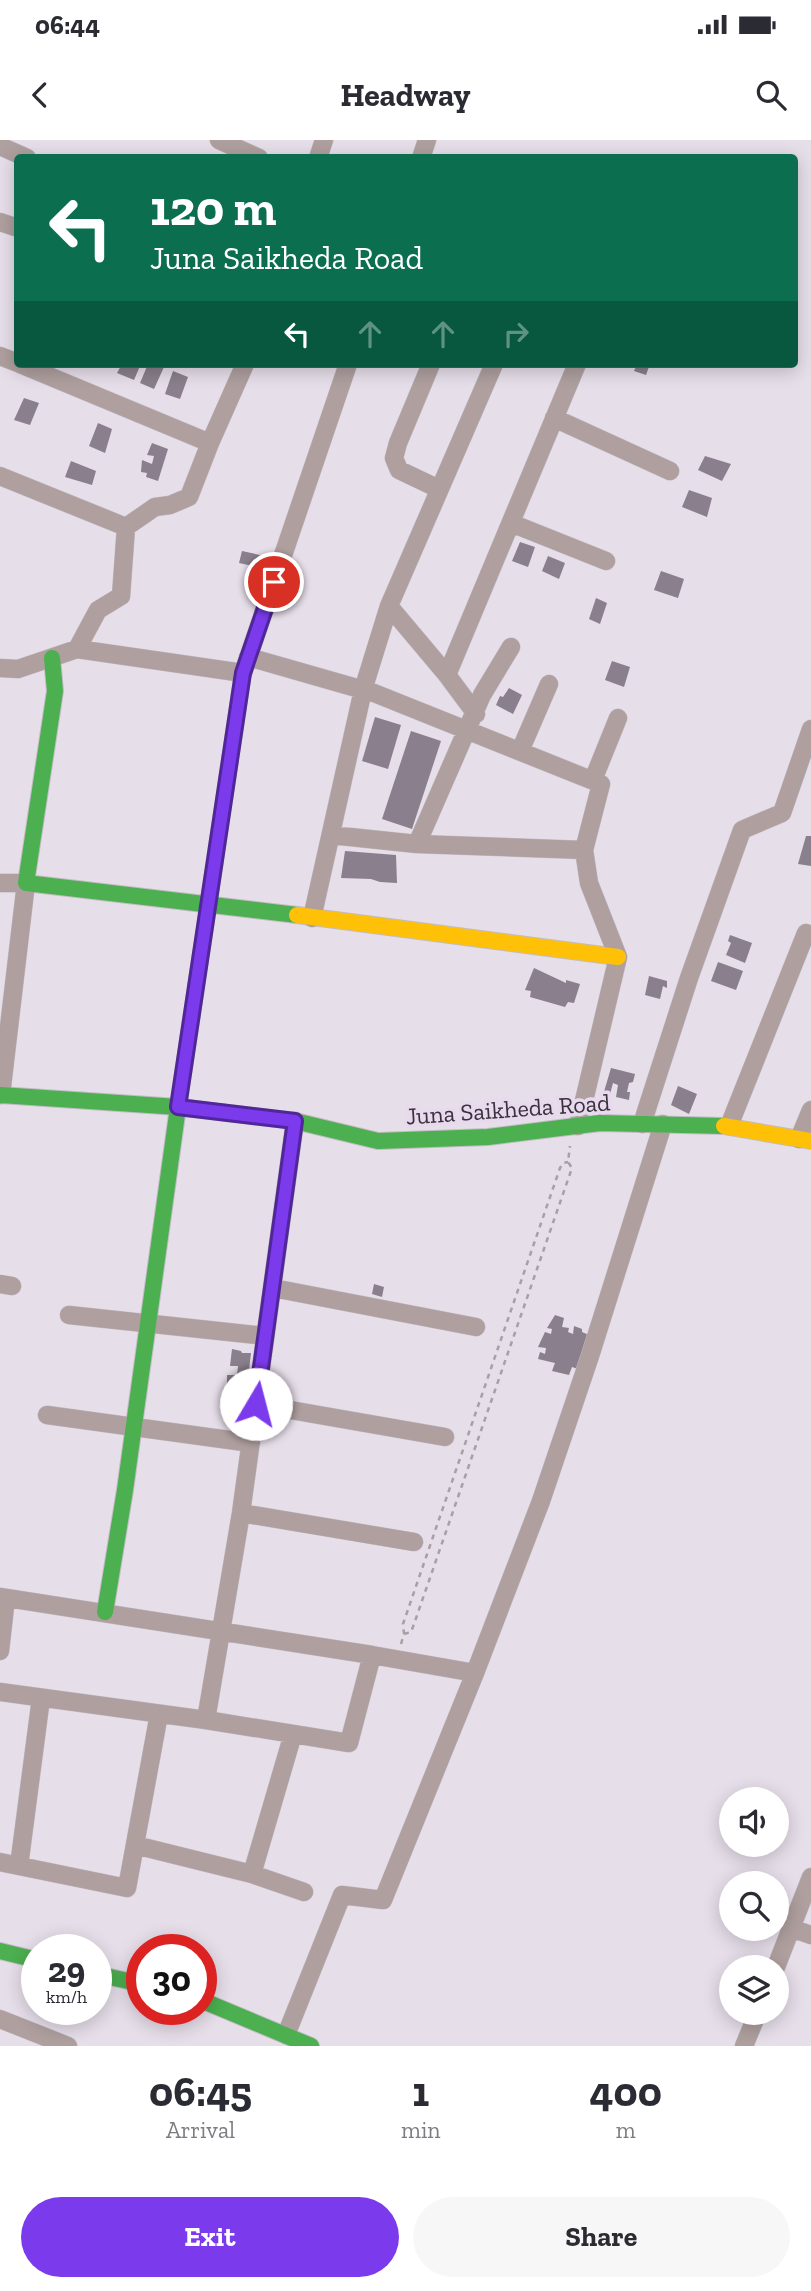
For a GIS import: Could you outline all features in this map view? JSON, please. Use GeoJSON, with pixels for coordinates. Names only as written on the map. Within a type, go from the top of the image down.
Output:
{"type":"FeatureCollection","features":[{"type":"Feature","properties":{"kind":"street"},"geometry":{"type":"LineString","coordinates":[[219,140],[250,154]]}},
{"type":"Feature","properties":{"kind":"street"},"geometry":{"type":"LineString","coordinates":[[0,146],[18,154]]}},
{"type":"Feature","properties":{"kind":"street"},"geometry":{"type":"LineString","coordinates":[[31,368],[210,443]]}},
{"type":"Feature","properties":{"kind":"street"},"geometry":{"type":"LineString","coordinates":[[126,527],[155,507],[170,505],[189,497],[243,368]]}},
{"type":"Feature","properties":{"kind":"street"},"geometry":{"type":"LineString","coordinates":[[104,1612],[134,1427],[178,1107],[246,665],[347,368]]}},
{"type":"Feature","properties":{"kind":"street"},"geometry":{"type":"LineString","coordinates":[[429,368],[394,458],[399,470],[439,489]]}},
{"type":"Feature","properties":{"kind":"street"},"geometry":{"type":"LineString","coordinates":[[312,918],[363,690],[388,606],[492,368]]}},
{"type":"Feature","properties":{"kind":"street"},"geometry":{"type":"LineString","coordinates":[[447,676],[575,368]]}},
{"type":"Feature","properties":{"kind":"street"},"geometry":{"type":"LineString","coordinates":[[554,418],[670,471]]}},
{"type":"Feature","properties":{"kind":"street"},"geometry":{"type":"LineString","coordinates":[[0,476],[126,527]]}},
{"type":"Feature","properties":{"kind":"street"},"geometry":{"type":"LineString","coordinates":[[511,523],[606,561]]}},
{"type":"Feature","properties":{"kind":"street"},"geometry":{"type":"LineString","coordinates":[[76,649],[98,610],[121,596],[126,527]]}},
{"type":"Feature","properties":{"kind":"street"},"geometry":{"type":"LineString","coordinates":[[388,606],[476,714]]}},
{"type":"Feature","properties":{"kind":"street"},"geometry":{"type":"LineString","coordinates":[[417,844],[482,695],[511,647]]}},
{"type":"Feature","properties":{"kind":"street"},"geometry":{"type":"LineString","coordinates":[[0,668],[18,669],[76,649],[246,665],[363,690],[601,784],[584,850],[589,883],[618,957],[575,1126]]}},
{"type":"Feature","properties":{"kind":"street"},"geometry":{"type":"LineString","coordinates":[[0,1095],[26,883],[55,691],[52,658]]}},
{"type":"Feature","properties":{"kind":"street"},"geometry":{"type":"LineString","coordinates":[[520,751],[549,684]]}},
{"type":"Feature","properties":{"kind":"street"},"geometry":{"type":"LineString","coordinates":[[593,780],[618,718]]}},
{"type":"Feature","properties":{"kind":"street"},"geometry":{"type":"LineString","coordinates":[[642,1124],[689,978],[742,830],[782,813],[811,729]]}},
{"type":"Feature","properties":{"kind":"street"},"geometry":{"type":"LineString","coordinates":[[331,835],[417,844],[584,850]]}},
{"type":"Feature","properties":{"kind":"street"},"geometry":{"type":"LineString","coordinates":[[0,883],[26,883],[618,957]]}},
{"type":"Feature","properties":{"kind":"street"},"geometry":{"type":"LineString","coordinates":[[729,1126],[806,933]]}},
{"type":"Feature","properties":{"kind":"street","name":"Juna Saikheda Road"},"geometry":{"type":"LineString","coordinates":[[0,1095],[178,1107],[295,1121],[378,1141],[488,1137],[600,1123],[729,1126],[805,1140]]}},
{"type":"Feature","properties":{"kind":"street"},"geometry":{"type":"LineString","coordinates":[[805,1140],[811,1110]]}},
{"type":"Feature","properties":{"kind":"street"},"geometry":{"type":"LineString","coordinates":[[206,1720],[241,1513],[295,1121]]}},
{"type":"Feature","properties":{"kind":"street"},"geometry":{"type":"LineString","coordinates":[[286,2035],[342,1895],[383,1900],[541,1501],[663,1124]]}},
{"type":"Feature","properties":{"kind":"street"},"geometry":{"type":"LineString","coordinates":[[273,1288],[476,1327]]}},
{"type":"Feature","properties":{"kind":"street"},"geometry":{"type":"LineString","coordinates":[[69,1315],[265,1336]]}},
{"type":"Feature","properties":{"kind":"street"},"geometry":{"type":"LineString","coordinates":[[256,1404],[445,1437]]}},
{"type":"Feature","properties":{"kind":"street"},"geometry":{"type":"LineString","coordinates":[[47,1415],[251,1443]]}},
{"type":"Feature","properties":{"kind":"street"},"geometry":{"type":"LineString","coordinates":[[241,1513],[414,1542]]}},
{"type":"Feature","properties":{"kind":"street"},"geometry":{"type":"LineString","coordinates":[[0,1651],[3,1598],[475,1673]]}},
{"type":"Feature","properties":{"kind":"street"},"geometry":{"type":"LineString","coordinates":[[0,1692],[206,1720],[349,1744],[372,1655]]}},
{"type":"Feature","properties":{"kind":"street"},"geometry":{"type":"LineString","coordinates":[[19,1866],[41,1699]]}},
{"type":"Feature","properties":{"kind":"street"},"geometry":{"type":"LineString","coordinates":[[0,1862],[127,1888],[159,1714]]}},
{"type":"Feature","properties":{"kind":"street"},"geometry":{"type":"LineString","coordinates":[[252,1874],[293,1734]]}},
{"type":"Feature","properties":{"kind":"street"},"geometry":{"type":"LineString","coordinates":[[135,1845],[252,1874],[304,1892]]}},
{"type":"Feature","properties":{"kind":"street"},"geometry":{"type":"LineString","coordinates":[[781,1955],[811,1877]]}},
{"type":"Feature","properties":{"kind":"street"},"geometry":{"type":"LineString","coordinates":[[791,1928],[811,1935]]}},
{"type":"Feature","properties":{"kind":"street"},"geometry":{"type":"LineString","coordinates":[[0,1951],[21,1956]]}},
{"type":"Feature","properties":{"kind":"street"},"geometry":{"type":"LineString","coordinates":[[217,2007],[311,2046]]}},
{"type":"Feature","properties":{"kind":"street"},"geometry":{"type":"LineString","coordinates":[[0,2019],[68,2046]]}},
{"type":"Feature","properties":{"kind":"street"},"geometry":{"type":"LineString","coordinates":[[747,2045],[754,2025]]}},
{"type":"Feature","properties":{"kind":"path"},"geometry":{"type":"LineString","coordinates":[[404,1634],[411,1633],[428,1587],[572,1168],[568,1162],[575,1126]]}},
{"type":"Feature","properties":{"kind":"path"},"geometry":{"type":"LineString","coordinates":[[396,1659],[404,1634],[403,1624],[560,1168],[563,1163],[568,1162]]}},
{"type":"Feature","properties":{"kind":"building"},"geometry":{"type":"Polygon","coordinates":[[[120,368],[139,368],[134,380],[117,373],[120,368]]]}},
{"type":"Feature","properties":{"kind":"building"},"geometry":{"type":"Polygon","coordinates":[[[146,368],[164,368],[154,389],[140,383],[146,368]]]}},
{"type":"Feature","properties":{"kind":"building"},"geometry":{"type":"Polygon","coordinates":[[[635,368],[649,368],[646,375],[634,371],[635,368]]]}},
{"type":"Feature","properties":{"kind":"building"},"geometry":{"type":"Polygon","coordinates":[[[173,371],[188,377],[180,399],[165,394],[173,371]]]}},
{"type":"Feature","properties":{"kind":"building"},"geometry":{"type":"Polygon","coordinates":[[[24,398],[39,403],[30,425],[14,420],[24,398]]]}},
{"type":"Feature","properties":{"kind":"building"},"geometry":{"type":"Polygon","coordinates":[[[98,423],[112,429],[105,453],[89,446],[98,423]]]}},
{"type":"Feature","properties":{"kind":"building"},"geometry":{"type":"Polygon","coordinates":[[[152,443],[168,449],[158,481],[141,472],[142,460],[152,464],[154,456],[147,455],[152,443]]]}},
{"type":"Feature","properties":{"kind":"building"},"geometry":{"type":"Polygon","coordinates":[[[705,456],[731,464],[722,481],[698,470],[705,456]]]}},
{"type":"Feature","properties":{"kind":"building"},"geometry":{"type":"Polygon","coordinates":[[[71,461],[96,471],[92,485],[65,477],[71,461]]]}},
{"type":"Feature","properties":{"kind":"building"},"geometry":{"type":"Polygon","coordinates":[[[689,490],[712,498],[707,517],[682,507],[689,490]]]}},
{"type":"Feature","properties":{"kind":"building"},"geometry":{"type":"Polygon","coordinates":[[[520,542],[535,547],[528,567],[512,561],[520,542]]]}},
{"type":"Feature","properties":{"kind":"building"},"geometry":{"type":"Polygon","coordinates":[[[242,551],[269,557],[267,569],[239,563],[242,551]]]}},
{"type":"Feature","properties":{"kind":"building"},"geometry":{"type":"Polygon","coordinates":[[[548,556],[565,563],[559,579],[542,571],[548,556]]]}},
{"type":"Feature","properties":{"kind":"building"},"geometry":{"type":"Polygon","coordinates":[[[661,571],[684,579],[678,598],[654,590],[661,571]]]}},
{"type":"Feature","properties":{"kind":"building"},"geometry":{"type":"Polygon","coordinates":[[[596,598],[607,603],[600,624],[589,619],[596,598]]]}},
{"type":"Feature","properties":{"kind":"building"},"geometry":{"type":"Polygon","coordinates":[[[612,661],[630,667],[624,687],[605,680],[612,661]]]}},
{"type":"Feature","properties":{"kind":"building"},"geometry":{"type":"Polygon","coordinates":[[[509,688],[522,695],[513,714],[496,705],[500,696],[503,697],[509,688]]]}},
{"type":"Feature","properties":{"kind":"building"},"geometry":{"type":"Polygon","coordinates":[[[375,717],[401,725],[388,769],[362,761],[375,717]]]}},
{"type":"Feature","properties":{"kind":"building"},"geometry":{"type":"Polygon","coordinates":[[[411,731],[441,741],[412,829],[382,819],[411,731]]]}},
{"type":"Feature","properties":{"kind":"building"},"geometry":{"type":"Polygon","coordinates":[[[806,836],[811,836],[811,866],[798,864],[806,836]]]}},
{"type":"Feature","properties":{"kind":"building"},"geometry":{"type":"Polygon","coordinates":[[[345,851],[396,855],[397,883],[341,878],[345,851]]]}},
{"type":"Feature","properties":{"kind":"building"},"geometry":{"type":"Polygon","coordinates":[[[730,935],[752,943],[745,963],[726,955],[731,943],[728,941],[730,935]]]}},
{"type":"Feature","properties":{"kind":"building"},"geometry":{"type":"Polygon","coordinates":[[[718,962],[743,971],[736,990],[711,981],[718,962]]]}},
{"type":"Feature","properties":{"kind":"building"},"geometry":{"type":"Polygon","coordinates":[[[534,968],[566,983],[566,980],[580,984],[574,1003],[568,1002],[565,1007],[530,997],[531,991],[525,990],[534,968]]]}},
{"type":"Feature","properties":{"kind":"building"},"geometry":{"type":"Polygon","coordinates":[[[649,976],[667,981],[667,988],[663,986],[660,999],[645,995],[649,976]]]}},
{"type":"Feature","properties":{"kind":"building"},"geometry":{"type":"Polygon","coordinates":[[[611,1068],[635,1074],[633,1082],[629,1083],[629,1100],[616,1097],[618,1085],[613,1083],[609,1098],[603,1095],[611,1068]]]}},
{"type":"Feature","properties":{"kind":"building"},"geometry":{"type":"Polygon","coordinates":[[[678,1086],[697,1094],[689,1114],[671,1105],[678,1086]]]}},
{"type":"Feature","properties":{"kind":"building"},"geometry":{"type":"Polygon","coordinates":[[[374,1284],[384,1287],[382,1297],[372,1294],[374,1284]]]}},
{"type":"Feature","properties":{"kind":"building"},"geometry":{"type":"Polygon","coordinates":[[[555,1315],[564,1318],[562,1327],[569,1328],[568,1332],[573,1334],[574,1326],[589,1335],[578,1369],[572,1367],[569,1375],[552,1371],[555,1363],[538,1359],[540,1352],[545,1354],[546,1348],[538,1347],[545,1332],[551,1334],[552,1329],[547,1328],[555,1315]]]}},
{"type":"Feature","properties":{"kind":"building"},"geometry":{"type":"Polygon","coordinates":[[[232,1349],[251,1353],[246,1395],[227,1393],[227,1375],[237,1375],[238,1366],[230,1366],[232,1349]]]}},
{"type":"Feature","properties":{"kind":"traffic: fast"},"geometry":{"type":"LineString","coordinates":[[52,658],[55,691],[26,883],[297,915]]}},
{"type":"Feature","properties":{"kind":"traffic: fast"},"geometry":{"type":"LineString","coordinates":[[105,1612],[243,673]]}},
{"type":"Feature","properties":{"kind":"traffic: fast"},"geometry":{"type":"LineString","coordinates":[[0,1095],[178,1107],[295,1121],[378,1141],[488,1137],[600,1123],[724,1126]]}},
{"type":"Feature","properties":{"kind":"traffic: fast"},"geometry":{"type":"LineString","coordinates":[[0,1951],[21,1956]]}},
{"type":"Feature","properties":{"kind":"traffic: fast"},"geometry":{"type":"LineString","coordinates":[[112,1977],[126,1981]]}},
{"type":"Feature","properties":{"kind":"traffic: fast"},"geometry":{"type":"LineString","coordinates":[[217,2007],[311,2046]]}},
{"type":"Feature","properties":{"kind":"traffic: slow"},"geometry":{"type":"LineString","coordinates":[[297,915],[618,957]]}},
{"type":"Feature","properties":{"kind":"traffic: slow"},"geometry":{"type":"LineString","coordinates":[[724,1126],[811,1141]]}},
{"type":"Feature","properties":{"kind":"route"},"geometry":{"type":"LineString","coordinates":[[256,1404],[295,1121],[178,1107],[243,673],[274,582]]}}]}
